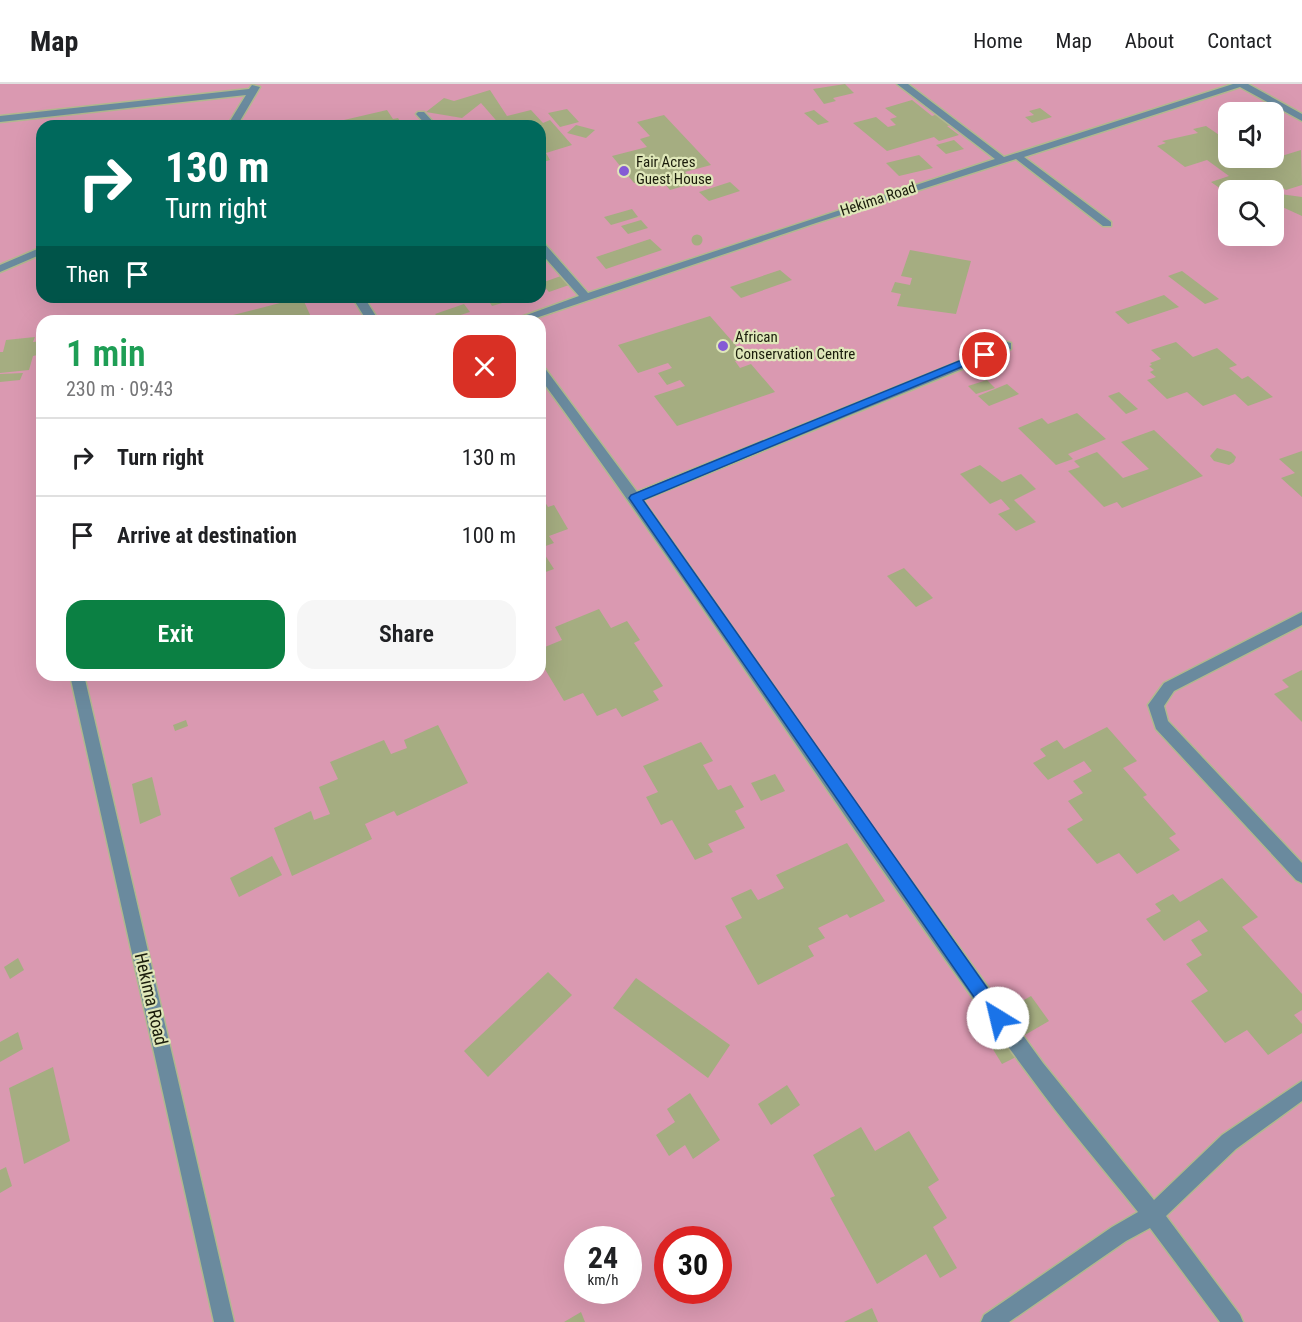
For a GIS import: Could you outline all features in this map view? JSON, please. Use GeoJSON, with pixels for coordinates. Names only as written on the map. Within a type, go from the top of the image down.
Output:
{"type":"FeatureCollection","features":[{"type":"Feature","properties":{"kind":"street"},"geometry":{"type":"LineString","coordinates":[[902,84],[1001,159]]}},
{"type":"Feature","properties":{"kind":"street"},"geometry":{"type":"LineString","coordinates":[[1242,84],[1302,118]]}},
{"type":"Feature","properties":{"kind":"street","name":"Hekima Road"},"geometry":{"type":"LineString","coordinates":[[535,315],[1001,159],[1242,84]]}},
{"type":"Feature","properties":{"kind":"street"},"geometry":{"type":"LineString","coordinates":[[0,119],[254,88]]}},
{"type":"Feature","properties":{"kind":"street"},"geometry":{"type":"LineString","coordinates":[[235,120],[254,88]]}},
{"type":"Feature","properties":{"kind":"street"},"geometry":{"type":"LineString","coordinates":[[421,114],[426,120]]}},
{"type":"Feature","properties":{"kind":"street"},"geometry":{"type":"LineString","coordinates":[[1016,155],[1107,224]]}},
{"type":"Feature","properties":{"kind":"street"},"geometry":{"type":"LineString","coordinates":[[546,252],[587,298]]}},
{"type":"Feature","properties":{"kind":"street"},"geometry":{"type":"LineString","coordinates":[[0,269],[36,253]]}},
{"type":"Feature","properties":{"kind":"street"},"geometry":{"type":"LineString","coordinates":[[635,498],[1007,346]]}},
{"type":"Feature","properties":{"kind":"street"},"geometry":{"type":"LineString","coordinates":[[546,378],[635,498],[879,850],[1036,1070],[1153,1215],[1233,1322]]}},
{"type":"Feature","properties":{"kind":"street"},"geometry":{"type":"LineString","coordinates":[[1302,618],[1169,687],[1156,705],[1161,724],[1302,875]]}},
{"type":"Feature","properties":{"kind":"street","name":"Hekima Road"},"geometry":{"type":"LineString","coordinates":[[78,681],[225,1322]]}},
{"type":"Feature","properties":{"kind":"street"},"geometry":{"type":"LineString","coordinates":[[991,1322],[1119,1234],[1153,1215],[1229,1142],[1302,1090]]}},
{"type":"Feature","properties":{"kind":"shaded area"},"geometry":{"type":"Polygon","coordinates":[[[0,84],[1302,84],[1302,1322],[0,1322],[0,84]]]}},
{"type":"Feature","properties":{"kind":"building"},"geometry":{"type":"Polygon","coordinates":[[[845,84],[854,93],[833,98],[836,101],[824,104],[813,89],[845,84]]]}},
{"type":"Feature","properties":{"kind":"building"},"geometry":{"type":"Polygon","coordinates":[[[490,90],[507,116],[531,110],[540,120],[496,120],[481,103],[462,118],[426,112],[444,98],[454,101],[490,90]]]}},
{"type":"Feature","properties":{"kind":"building"},"geometry":{"type":"Polygon","coordinates":[[[912,100],[932,116],[938,114],[951,125],[947,126],[959,135],[939,141],[934,137],[887,151],[853,123],[876,117],[888,127],[896,125],[890,119],[897,117],[885,108],[912,100]]]}},
{"type":"Feature","properties":{"kind":"building"},"geometry":{"type":"Polygon","coordinates":[[[1040,108],[1052,117],[1032,123],[1025,117],[1034,115],[1029,111],[1040,108]]]}},
{"type":"Feature","properties":{"kind":"building"},"geometry":{"type":"Polygon","coordinates":[[[567,109],[579,122],[560,127],[548,113],[567,109]]]}},
{"type":"Feature","properties":{"kind":"building"},"geometry":{"type":"Polygon","coordinates":[[[387,110],[393,119],[399,120],[344,120],[387,110]]]}},
{"type":"Feature","properties":{"kind":"building"},"geometry":{"type":"Polygon","coordinates":[[[814,110],[829,122],[818,125],[804,113],[814,110]]]}},
{"type":"Feature","properties":{"kind":"building"},"geometry":{"type":"Polygon","coordinates":[[[664,115],[711,165],[685,172],[695,183],[670,190],[658,176],[634,183],[612,156],[647,147],[640,139],[650,136],[637,122],[664,115]]]}},
{"type":"Feature","properties":{"kind":"building"},"geometry":{"type":"Polygon","coordinates":[[[550,120],[572,145],[546,153],[546,122],[550,120]]]}},
{"type":"Feature","properties":{"kind":"building"},"geometry":{"type":"Polygon","coordinates":[[[576,125],[595,130],[586,138],[567,133],[576,125]]]}},
{"type":"Feature","properties":{"kind":"building"},"geometry":{"type":"Polygon","coordinates":[[[1206,126],[1218,134],[1218,168],[1207,160],[1185,167],[1157,146],[1166,143],[1162,141],[1198,133],[1193,129],[1206,126]]]}},
{"type":"Feature","properties":{"kind":"building"},"geometry":{"type":"Polygon","coordinates":[[[954,140],[964,149],[946,154],[936,145],[954,140]]]}},
{"type":"Feature","properties":{"kind":"building"},"geometry":{"type":"Polygon","coordinates":[[[1301,150],[1302,185],[1286,190],[1284,180],[1218,180],[1218,187],[1211,182],[1229,176],[1218,168],[1284,168],[1284,155],[1301,150]]]}},
{"type":"Feature","properties":{"kind":"building"},"geometry":{"type":"Polygon","coordinates":[[[919,155],[933,168],[899,176],[886,163],[919,155]]]}},
{"type":"Feature","properties":{"kind":"building"},"geometry":{"type":"Polygon","coordinates":[[[730,182],[740,191],[709,201],[699,192],[730,182]]]}},
{"type":"Feature","properties":{"kind":"building"},"geometry":{"type":"Polygon","coordinates":[[[1284,195],[1302,197],[1302,216],[1284,208],[1284,195]]]}},
{"type":"Feature","properties":{"kind":"building"},"geometry":{"type":"Polygon","coordinates":[[[632,209],[638,217],[611,225],[604,217],[632,209]]]}},
{"type":"Feature","properties":{"kind":"building"},"geometry":{"type":"Polygon","coordinates":[[[641,220],[648,228],[628,234],[621,226],[641,220]]]}},
{"type":"Feature","properties":{"kind":"building"},"geometry":{"type":"Polygon","coordinates":[[[697,234],[703,240],[697,246],[691,240],[697,234]]]}},
{"type":"Feature","properties":{"kind":"building"},"geometry":{"type":"Polygon","coordinates":[[[650,239],[662,250],[606,269],[596,257],[650,239]]]}},
{"type":"Feature","properties":{"kind":"building"},"geometry":{"type":"Polygon","coordinates":[[[910,250],[971,261],[956,314],[897,306],[901,294],[891,292],[895,282],[910,285],[912,278],[901,276],[910,250]]]}},
{"type":"Feature","properties":{"kind":"building"},"geometry":{"type":"Polygon","coordinates":[[[780,270],[792,280],[741,298],[730,287],[780,270]]]}},
{"type":"Feature","properties":{"kind":"building"},"geometry":{"type":"Polygon","coordinates":[[[1182,271],[1219,299],[1205,304],[1168,276],[1182,271]]]}},
{"type":"Feature","properties":{"kind":"building"},"geometry":{"type":"Polygon","coordinates":[[[561,276],[569,285],[549,292],[546,289],[546,281],[561,276]]]}},
{"type":"Feature","properties":{"kind":"building"},"geometry":{"type":"Polygon","coordinates":[[[1164,295],[1179,307],[1128,324],[1115,312],[1164,295]]]}},
{"type":"Feature","properties":{"kind":"building"},"geometry":{"type":"Polygon","coordinates":[[[280,303],[305,303],[310,315],[233,315],[280,303]]]}},
{"type":"Feature","properties":{"kind":"building"},"geometry":{"type":"Polygon","coordinates":[[[464,304],[470,312],[461,315],[435,314],[464,304]]]}},
{"type":"Feature","properties":{"kind":"building"},"geometry":{"type":"Polygon","coordinates":[[[710,316],[746,357],[735,361],[740,368],[751,364],[775,392],[677,426],[654,396],[685,386],[680,380],[667,385],[658,373],[672,368],[668,363],[638,373],[618,345],[710,316]]]}},
{"type":"Feature","properties":{"kind":"building"},"geometry":{"type":"Polygon","coordinates":[[[35,337],[33,342],[36,342],[36,355],[33,356],[29,370],[0,373],[0,352],[3,352],[6,340],[35,337]]]}},
{"type":"Feature","properties":{"kind":"building"},"geometry":{"type":"Polygon","coordinates":[[[1176,342],[1193,357],[1217,348],[1237,365],[1229,368],[1242,379],[1248,376],[1273,397],[1248,406],[1235,394],[1203,406],[1187,392],[1167,399],[1147,380],[1156,377],[1150,372],[1154,370],[1149,366],[1152,365],[1150,363],[1161,359],[1151,350],[1176,342]]]}},
{"type":"Feature","properties":{"kind":"building"},"geometry":{"type":"Polygon","coordinates":[[[23,373],[20,380],[0,382],[0,374],[23,373]]]}},
{"type":"Feature","properties":{"kind":"building"},"geometry":{"type":"Polygon","coordinates":[[[987,380],[995,388],[976,394],[968,386],[987,380]]]}},
{"type":"Feature","properties":{"kind":"building"},"geometry":{"type":"Polygon","coordinates":[[[1007,384],[1019,394],[989,406],[978,396],[1007,384]]]}},
{"type":"Feature","properties":{"kind":"building"},"geometry":{"type":"Polygon","coordinates":[[[1119,392],[1138,409],[1126,414],[1108,396],[1119,392]]]}},
{"type":"Feature","properties":{"kind":"building"},"geometry":{"type":"Polygon","coordinates":[[[1077,413],[1106,439],[1068,454],[1073,459],[1056,465],[1018,428],[1042,418],[1048,424],[1077,413]]]}},
{"type":"Feature","properties":{"kind":"building"},"geometry":{"type":"Polygon","coordinates":[[[1154,430],[1203,476],[1122,508],[1117,502],[1104,507],[1068,471],[1080,467],[1074,461],[1097,452],[1123,478],[1149,469],[1121,442],[1154,430]]]}},
{"type":"Feature","properties":{"kind":"building"},"geometry":{"type":"Polygon","coordinates":[[[1217,448],[1231,452],[1236,457],[1234,462],[1229,465],[1214,461],[1210,456],[1217,448]]]}},
{"type":"Feature","properties":{"kind":"building"},"geometry":{"type":"Polygon","coordinates":[[[1302,451],[1302,497],[1281,478],[1295,473],[1279,459],[1302,451]]]}},
{"type":"Feature","properties":{"kind":"building"},"geometry":{"type":"Polygon","coordinates":[[[980,465],[1002,482],[1021,474],[1036,489],[1014,500],[1036,522],[1016,531],[998,514],[1010,509],[1001,499],[990,504],[960,474],[980,465]]]}},
{"type":"Feature","properties":{"kind":"building"},"geometry":{"type":"Polygon","coordinates":[[[546,504],[548,507],[554,505],[568,529],[549,536],[554,543],[546,546],[546,504]]]}},
{"type":"Feature","properties":{"kind":"building"},"geometry":{"type":"Polygon","coordinates":[[[546,557],[554,569],[546,572],[546,557]]]}},
{"type":"Feature","properties":{"kind":"building"},"geometry":{"type":"Polygon","coordinates":[[[904,568],[933,598],[916,607],[887,576],[904,568]]]}},
{"type":"Feature","properties":{"kind":"building"},"geometry":{"type":"Polygon","coordinates":[[[599,609],[611,628],[627,621],[640,640],[634,643],[663,686],[653,691],[659,700],[622,717],[616,708],[597,716],[583,693],[564,701],[546,671],[546,647],[562,640],[555,627],[599,609]]]}},
{"type":"Feature","properties":{"kind":"building"},"geometry":{"type":"Polygon","coordinates":[[[1302,670],[1302,722],[1274,694],[1289,687],[1282,680],[1302,670]]]}},
{"type":"Feature","properties":{"kind":"building"},"geometry":{"type":"Polygon","coordinates":[[[186,720],[188,726],[175,731],[173,725],[186,720]]]}},
{"type":"Feature","properties":{"kind":"building"},"geometry":{"type":"Polygon","coordinates":[[[438,725],[468,783],[397,816],[394,811],[365,824],[372,839],[292,876],[274,828],[311,811],[314,820],[330,814],[319,787],[338,779],[330,762],[384,740],[391,754],[407,748],[404,740],[438,725]]]}},
{"type":"Feature","properties":{"kind":"building"},"geometry":{"type":"Polygon","coordinates":[[[1107,727],[1137,761],[1123,768],[1147,795],[1143,797],[1176,834],[1169,838],[1180,850],[1137,874],[1119,853],[1097,864],[1067,829],[1083,820],[1068,801],[1083,793],[1073,781],[1092,771],[1084,761],[1048,780],[1033,763],[1046,756],[1040,749],[1057,740],[1064,749],[1107,727]]]}},
{"type":"Feature","properties":{"kind":"building"},"geometry":{"type":"Polygon","coordinates":[[[701,742],[713,761],[703,765],[718,790],[731,785],[744,807],[735,811],[745,828],[708,844],[713,852],[695,860],[672,820],[661,825],[646,797],[658,792],[643,766],[701,742]]]}},
{"type":"Feature","properties":{"kind":"building"},"geometry":{"type":"Polygon","coordinates":[[[775,774],[785,791],[761,801],[751,783],[775,774]]]}},
{"type":"Feature","properties":{"kind":"building"},"geometry":{"type":"Polygon","coordinates":[[[152,777],[161,815],[140,824],[132,784],[152,777]]]}},
{"type":"Feature","properties":{"kind":"building"},"geometry":{"type":"Polygon","coordinates":[[[847,843],[885,901],[850,918],[847,914],[818,928],[825,938],[808,946],[814,956],[758,985],[725,926],[742,918],[731,898],[751,889],[758,900],[784,888],[776,875],[847,843]]]}},
{"type":"Feature","properties":{"kind":"building"},"geometry":{"type":"Polygon","coordinates":[[[272,856],[282,875],[239,897],[230,878],[272,856]]]}},
{"type":"Feature","properties":{"kind":"building"},"geometry":{"type":"Polygon","coordinates":[[[1222,878],[1258,917],[1242,927],[1302,994],[1302,1010],[1294,1015],[1302,1024],[1302,1033],[1268,1055],[1247,1030],[1225,1043],[1191,1001],[1208,991],[1186,964],[1202,955],[1191,940],[1208,931],[1199,920],[1164,941],[1146,919],[1161,911],[1155,904],[1173,894],[1180,902],[1222,878]]]}},
{"type":"Feature","properties":{"kind":"building"},"geometry":{"type":"Polygon","coordinates":[[[18,958],[24,970],[10,979],[4,967],[18,958]]]}},
{"type":"Feature","properties":{"kind":"building"},"geometry":{"type":"Polygon","coordinates":[[[548,972],[572,995],[488,1077],[464,1051],[548,972]]]}},
{"type":"Feature","properties":{"kind":"building"},"geometry":{"type":"Polygon","coordinates":[[[636,978],[730,1045],[708,1078],[613,1008],[636,978]]]}},
{"type":"Feature","properties":{"kind":"building"},"geometry":{"type":"Polygon","coordinates":[[[1031,996],[1049,1021],[1018,1039],[1001,1013],[1031,996]]]}},
{"type":"Feature","properties":{"kind":"building"},"geometry":{"type":"Polygon","coordinates":[[[996,1016],[1020,1055],[1002,1064],[978,1025],[996,1016]]]}},
{"type":"Feature","properties":{"kind":"building"},"geometry":{"type":"Polygon","coordinates":[[[18,1032],[23,1049],[0,1062],[0,1042],[18,1032]]]}},
{"type":"Feature","properties":{"kind":"building"},"geometry":{"type":"Polygon","coordinates":[[[53,1067],[70,1141],[24,1164],[9,1088],[53,1067]]]}},
{"type":"Feature","properties":{"kind":"building"},"geometry":{"type":"Polygon","coordinates":[[[787,1085],[800,1105],[771,1125],[758,1104],[787,1085]]]}},
{"type":"Feature","properties":{"kind":"building"},"geometry":{"type":"Polygon","coordinates":[[[690,1093],[720,1140],[693,1159],[685,1145],[669,1156],[656,1135],[675,1122],[667,1109],[690,1093]]]}},
{"type":"Feature","properties":{"kind":"building"},"geometry":{"type":"Polygon","coordinates":[[[861,1127],[875,1151],[909,1131],[939,1180],[928,1187],[947,1218],[933,1227],[957,1268],[940,1278],[926,1254],[877,1284],[830,1198],[835,1196],[813,1155],[861,1127]]]}},
{"type":"Feature","properties":{"kind":"building"},"geometry":{"type":"Polygon","coordinates":[[[6,1167],[12,1186],[0,1193],[0,1170],[6,1167]]]}},
{"type":"Feature","properties":{"kind":"building"},"geometry":{"type":"Polygon","coordinates":[[[872,1308],[878,1322],[844,1322],[872,1308]]]}},
{"type":"Feature","properties":{"kind":"building"},"geometry":{"type":"Polygon","coordinates":[[[581,1312],[585,1322],[564,1322],[581,1312]]]}},
{"type":"Feature","properties":{"kind":"place","name":"Fair Acres Guest House"},"geometry":{"type":"Point","coordinates":[624,171]}},
{"type":"Feature","properties":{"kind":"place","name":"African Conservation Centre"},"geometry":{"type":"Point","coordinates":[723,346]}},
{"type":"Feature","properties":{"kind":"route"},"geometry":{"type":"LineString","coordinates":[[985,355],[635,498],[998,1018]]}}]}
